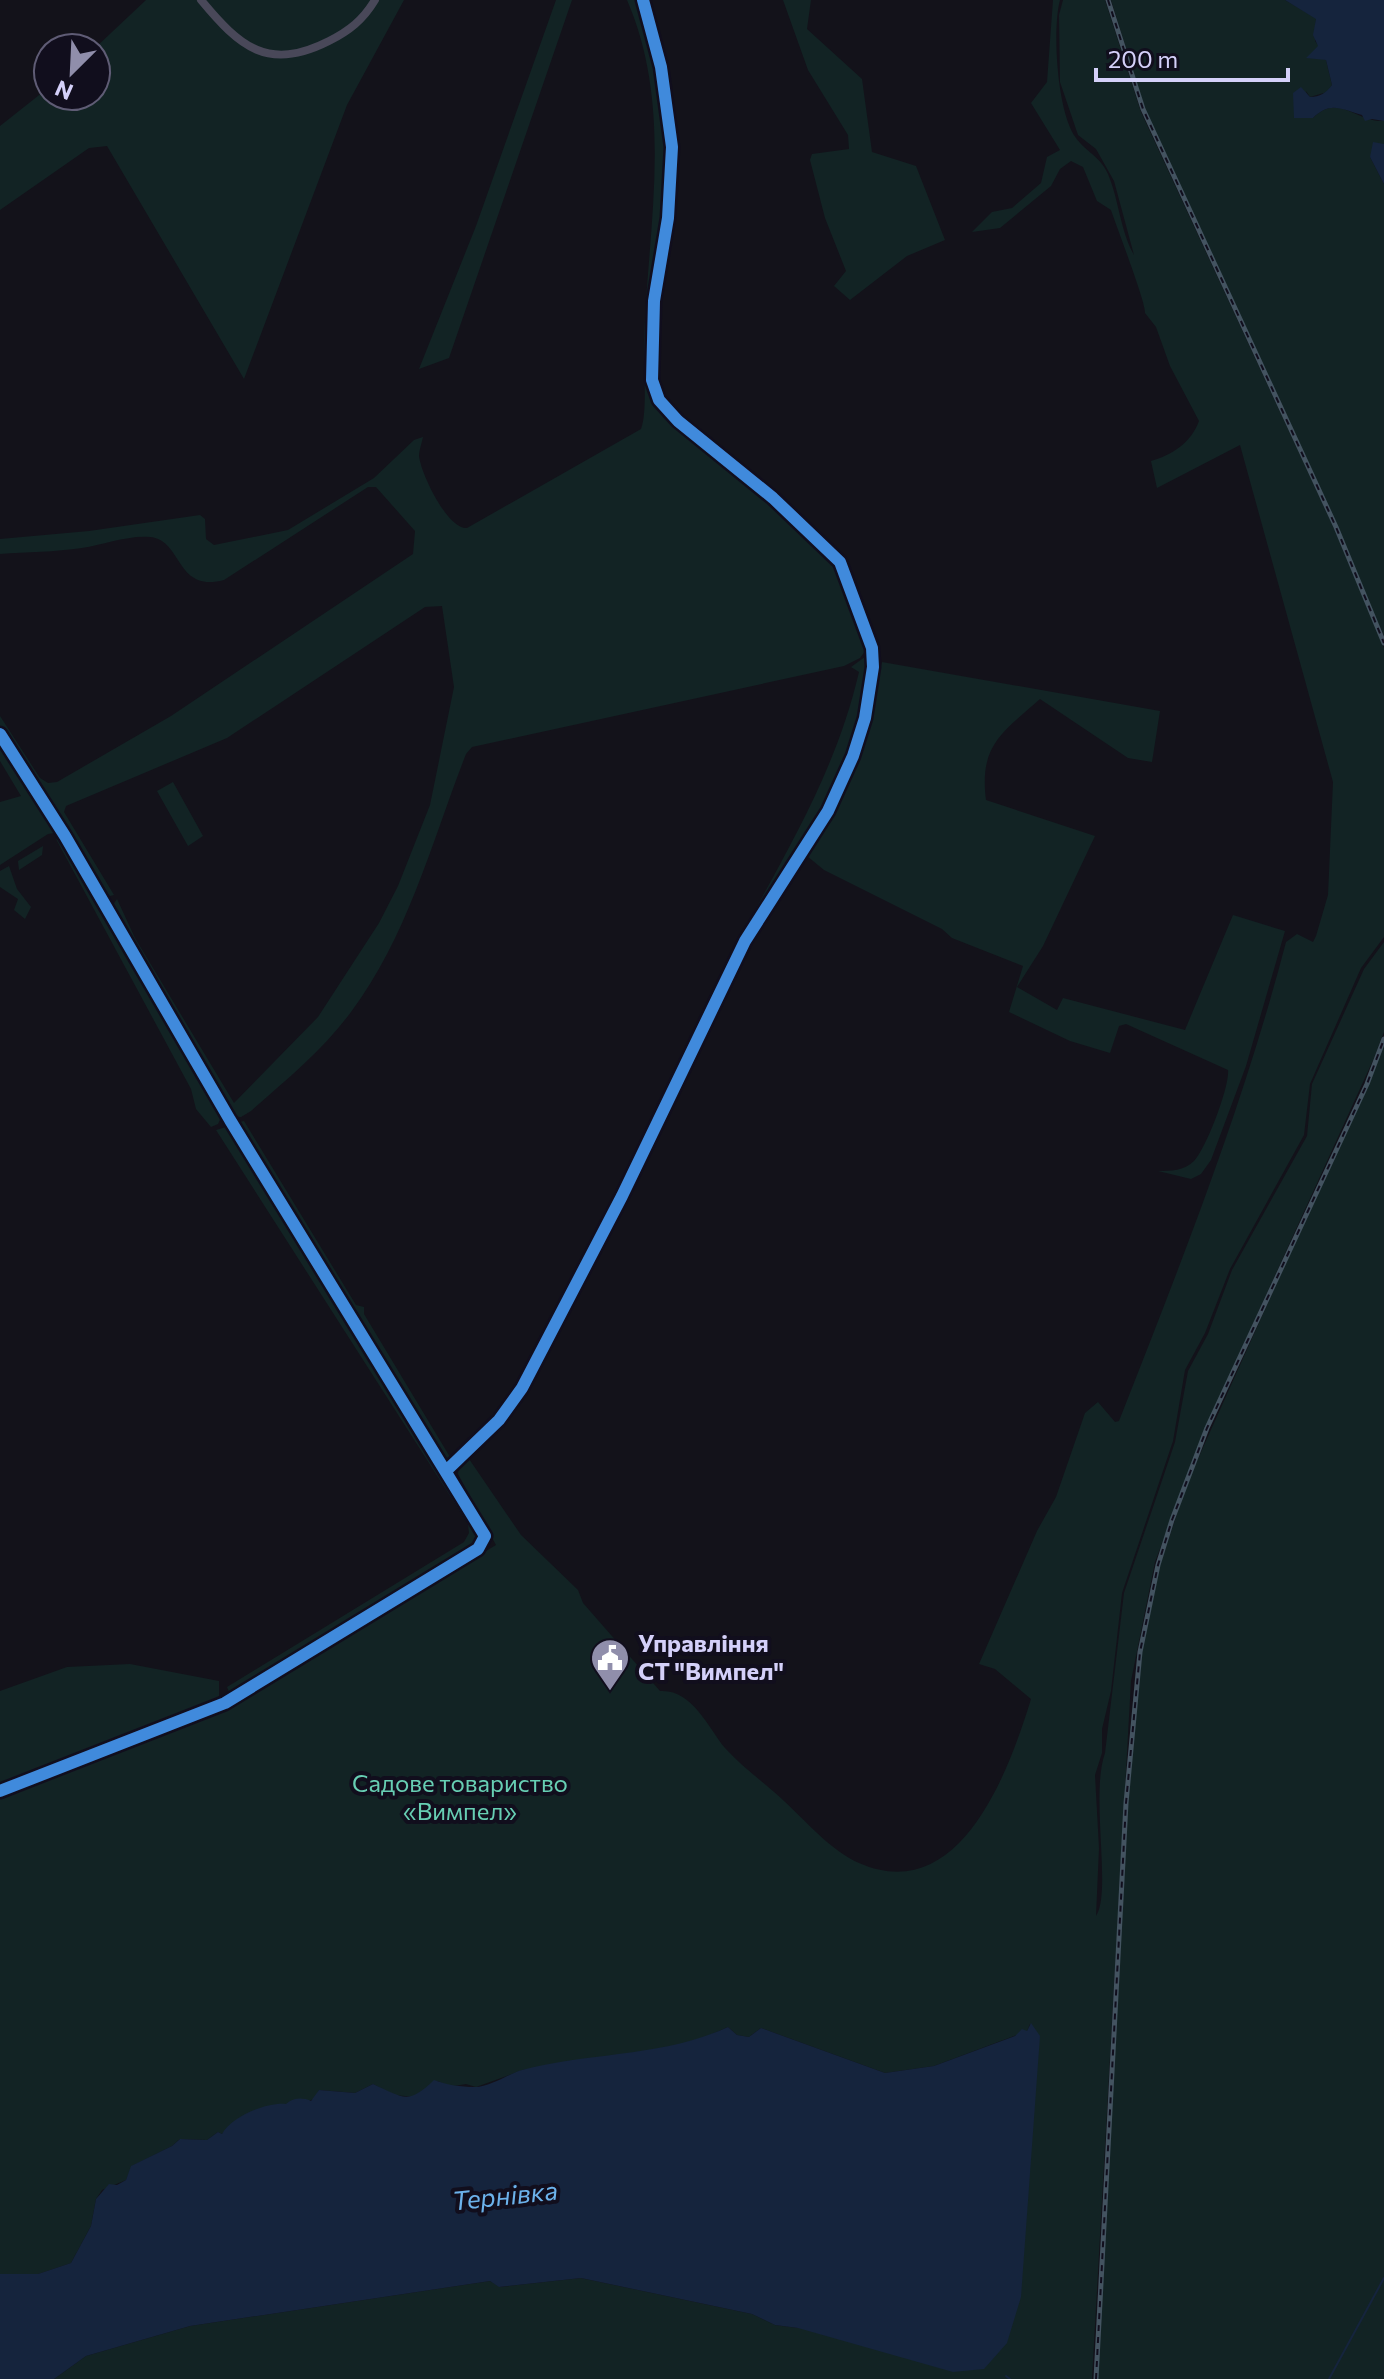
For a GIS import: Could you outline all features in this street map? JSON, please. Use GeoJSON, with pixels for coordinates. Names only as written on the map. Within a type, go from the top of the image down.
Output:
{"type":"FeatureCollection","features":[{"type":"Feature","properties":{"kind":"street"},"geometry":{"type":"LineString","coordinates":[[201,0],[243,44],[275,56],[290,56],[313,49],[350,29],[375,0]]}},
{"type":"Feature","properties":{"kind":"street"},"geometry":{"type":"LineString","coordinates":[[447,1470],[499,1420],[522,1388],[676,1088],[745,941],[828,811],[859,740],[872,674],[872,648],[840,562],[773,498],[678,421],[654,391],[654,301],[668,218],[672,147],[661,67],[643,0]]}},
{"type":"Feature","properties":{"kind":"street"},"geometry":{"type":"LineString","coordinates":[[0,734],[65,836],[230,1120],[484,1532],[484,1540],[478,1549],[225,1703],[0,1791]]}},
{"type":"Feature","properties":{"kind":"green space"},"geometry":{"type":"Polygon","coordinates":[[[146,0],[199,0],[219,25],[275,57],[342,36],[376,0],[404,0],[347,105],[244,379],[107,146],[89,148],[0,210],[0,126],[32,101],[32,112],[112,112],[112,32],[146,0]]]}},
{"type":"Feature","properties":{"kind":"green space"},"geometry":{"type":"Polygon","coordinates":[[[203,0],[373,0],[362,13],[331,37],[295,52],[277,53],[259,50],[243,41],[203,0]]]}},
{"type":"Feature","properties":{"kind":"green space"},"geometry":{"type":"Polygon","coordinates":[[[556,0],[572,0],[449,358],[419,369],[476,226],[556,0]]]}},
{"type":"Feature","properties":{"kind":"green space"},"geometry":{"type":"Polygon","coordinates":[[[627,0],[640,0],[658,69],[669,147],[649,381],[664,412],[829,557],[850,591],[868,647],[860,658],[844,666],[472,747],[466,754],[403,920],[371,983],[340,1026],[304,1064],[251,1111],[241,1117],[232,1116],[111,908],[117,899],[135,938],[234,1103],[318,1017],[379,923],[398,886],[430,805],[454,687],[442,606],[425,607],[227,738],[66,806],[64,812],[114,895],[110,896],[102,890],[0,728],[0,716],[40,778],[48,783],[57,782],[171,716],[413,554],[415,531],[376,487],[368,487],[224,580],[208,582],[188,573],[169,547],[161,540],[150,537],[90,547],[0,554],[0,539],[89,531],[200,515],[205,519],[206,539],[214,545],[288,530],[374,478],[414,440],[423,437],[419,456],[430,487],[452,520],[467,528],[641,429],[655,168],[654,125],[650,83],[641,41],[627,0]]]}},
{"type":"Feature","properties":{"kind":"green space"},"geometry":{"type":"Polygon","coordinates":[[[783,0],[811,0],[807,29],[862,79],[872,152],[916,166],[945,240],[907,256],[850,300],[834,286],[846,271],[825,218],[810,160],[812,154],[849,149],[848,135],[808,70],[783,0]]]}},
{"type":"Feature","properties":{"kind":"green space","name":"Садове товариство «Вимпел»"},"geometry":{"type":"Polygon","coordinates":[[[1053,0],[1060,0],[1056,30],[1060,91],[1064,110],[1076,138],[1108,174],[1134,255],[1114,181],[1096,149],[1078,135],[1060,82],[1059,15],[1063,0],[1105,0],[1141,112],[1334,528],[1384,648],[1384,937],[1361,968],[1310,1084],[1304,1135],[1230,1269],[1205,1333],[1185,1370],[1173,1441],[1122,1593],[1111,1691],[1102,1729],[1102,1753],[1095,1775],[1099,1848],[1096,1916],[1102,1886],[1101,1771],[1124,1593],[1175,1442],[1188,1371],[1208,1334],[1232,1270],[1307,1136],[1312,1084],[1364,969],[1384,942],[1384,1032],[1206,1427],[1155,1562],[1131,1681],[1092,2379],[54,2379],[86,2356],[190,2326],[490,2281],[500,2287],[581,2278],[752,2314],[775,2325],[798,2328],[1040,2037],[1030,2024],[1027,2031],[934,2066],[885,2073],[761,2028],[749,2037],[737,2035],[728,2027],[699,2040],[666,2048],[523,2070],[476,2087],[466,2084],[448,2087],[438,2081],[415,2097],[394,2095],[373,2084],[355,2093],[319,2090],[315,2099],[258,2110],[222,2134],[218,2132],[207,2140],[180,2139],[132,2166],[126,2180],[102,2190],[96,2199],[91,2226],[71,2263],[38,2274],[0,2274],[0,1796],[227,1707],[496,1545],[458,1474],[459,1464],[467,1456],[521,1535],[578,1590],[583,1603],[660,1691],[671,1692],[690,1702],[732,1755],[848,1857],[894,1872],[925,1866],[951,1850],[974,1826],[993,1795],[1031,1699],[995,1669],[979,1664],[1037,1531],[1056,1497],[1085,1413],[1098,1402],[1115,1422],[1119,1421],[1231,1124],[1286,942],[1297,934],[1313,942],[1316,936],[1328,895],[1333,782],[1240,445],[1157,488],[1151,461],[1180,447],[1199,421],[1170,366],[1156,327],[1145,313],[1111,210],[1097,201],[1083,167],[1071,161],[1060,169],[1051,186],[1000,228],[972,232],[992,212],[1012,208],[1041,183],[1047,157],[1060,150],[1031,103],[1047,82],[1053,0]]]}},
{"type":"Feature","properties":{"kind":"green space"},"geometry":{"type":"Polygon","coordinates":[[[1111,0],[1285,0],[1316,18],[1315,41],[1319,46],[1310,55],[1326,60],[1332,85],[1327,92],[1310,97],[1306,91],[1313,118],[1322,111],[1340,108],[1365,118],[1384,121],[1384,144],[1370,157],[1384,184],[1384,636],[1145,109],[1111,0]]]}},
{"type":"Feature","properties":{"kind":"green space"},"geometry":{"type":"Polygon","coordinates":[[[869,654],[868,691],[861,729],[847,766],[809,838],[749,939],[520,1387],[479,1437],[460,1454],[449,1461],[443,1460],[235,1123],[244,1121],[356,1305],[364,1307],[364,1314],[450,1457],[494,1414],[510,1393],[594,1241],[671,1086],[718,980],[816,793],[833,754],[859,672],[851,667],[869,654]]]}},
{"type":"Feature","properties":{"kind":"green space"},"geometry":{"type":"Polygon","coordinates":[[[882,662],[1160,711],[1152,762],[1128,758],[1040,699],[1004,731],[990,753],[986,766],[986,800],[1095,836],[1043,946],[1017,987],[1057,1010],[1063,998],[1185,1030],[1233,915],[1285,931],[1246,1066],[1211,1160],[1201,1174],[1191,1179],[1158,1171],[1182,1169],[1199,1154],[1221,1103],[1228,1070],[1126,1024],[1119,1026],[1110,1053],[1070,1041],[1009,1012],[1023,966],[952,938],[942,929],[824,870],[807,856],[845,787],[882,662]]]}},
{"type":"Feature","properties":{"kind":"green space"},"geometry":{"type":"Polygon","coordinates":[[[0,740],[60,832],[48,834],[0,865],[0,802],[21,796],[0,761],[0,740]]]}},
{"type":"Feature","properties":{"kind":"green space"},"geometry":{"type":"Polygon","coordinates":[[[173,782],[203,836],[188,846],[157,791],[173,782]]]}},
{"type":"Feature","properties":{"kind":"green space"},"geometry":{"type":"Polygon","coordinates":[[[56,839],[63,841],[222,1115],[218,1124],[211,1127],[196,1109],[191,1089],[56,839]]]}},
{"type":"Feature","properties":{"kind":"green space"},"geometry":{"type":"Polygon","coordinates":[[[43,846],[42,855],[19,870],[18,861],[43,846]]]}},
{"type":"Feature","properties":{"kind":"green space"},"geometry":{"type":"Polygon","coordinates":[[[9,866],[17,889],[31,907],[25,919],[14,910],[18,899],[0,887],[0,871],[9,866]]]}},
{"type":"Feature","properties":{"kind":"green space"},"geometry":{"type":"Polygon","coordinates":[[[1384,1044],[1384,2379],[1097,2379],[1128,1803],[1142,1652],[1160,1565],[1188,1481],[1384,1044]]]}},
{"type":"Feature","properties":{"kind":"green space"},"geometry":{"type":"Polygon","coordinates":[[[226,1127],[477,1528],[478,1537],[467,1551],[277,1666],[274,1664],[249,1684],[229,1692],[227,1687],[464,1542],[469,1533],[468,1524],[216,1130],[226,1127]]]}},
{"type":"Feature","properties":{"kind":"green space"},"geometry":{"type":"Polygon","coordinates":[[[130,1664],[219,1681],[219,1696],[206,1707],[0,1787],[0,1691],[67,1667],[130,1664]]]}},
{"type":"Feature","properties":{"kind":"water"},"geometry":{"type":"Polygon","coordinates":[[[1285,0],[1384,0],[1384,121],[1365,121],[1362,115],[1336,108],[1325,110],[1313,118],[1294,118],[1293,93],[1301,87],[1310,97],[1317,96],[1332,85],[1326,60],[1306,58],[1318,46],[1313,35],[1316,19],[1285,0]]]}},
{"type":"Feature","properties":{"kind":"water"},"geometry":{"type":"Polygon","coordinates":[[[1373,142],[1384,144],[1384,184],[1370,157],[1373,142]]]}},
{"type":"Feature","properties":{"kind":"water"},"geometry":{"type":"Polygon","coordinates":[[[1031,2023],[1040,2036],[1021,2297],[1007,2343],[984,2369],[953,2372],[798,2328],[775,2325],[752,2314],[581,2278],[499,2287],[490,2281],[190,2326],[86,2356],[54,2379],[0,2379],[0,2274],[38,2274],[71,2263],[91,2226],[96,2199],[109,2184],[117,2185],[126,2180],[131,2166],[180,2139],[207,2140],[218,2132],[222,2134],[233,2122],[259,2108],[298,2099],[311,2101],[319,2090],[355,2093],[373,2084],[405,2097],[418,2093],[434,2080],[459,2086],[481,2086],[522,2070],[678,2044],[728,2027],[737,2035],[749,2037],[761,2028],[885,2073],[934,2066],[1015,2036],[1022,2029],[1027,2031],[1031,2023]]]}},
{"type":"Feature","properties":{"kind":"waterway","name":"Тернівка"},"geometry":{"type":"LineString","coordinates":[[1329,2379],[1384,2278]]}},
{"type":"Feature","properties":{"kind":"waterway","name":"Тернівка"},"geometry":{"type":"LineString","coordinates":[[1006,2376],[1010,2379]]}},
{"type":"Feature","properties":{"kind":"railway"},"geometry":{"type":"LineString","coordinates":[[1108,0],[1143,109],[1336,527],[1384,643]]}},
{"type":"Feature","properties":{"kind":"railway"},"geometry":{"type":"LineString","coordinates":[[1096,2379],[1126,1803],[1140,1652],[1158,1565],[1207,1428],[1367,1084],[1384,1039]]}},
{"type":"Feature","properties":{"kind":"cycle path"},"geometry":{"type":"LineString","coordinates":[[447,1470],[499,1420],[522,1388],[622,1196],[745,941],[828,811],[853,756],[865,718],[873,667],[872,648],[840,562],[773,498],[678,421],[659,400],[652,380],[654,301],[668,218],[672,147],[661,67],[643,0]]}},
{"type":"Feature","properties":{"kind":"cycle path"},"geometry":{"type":"LineString","coordinates":[[0,734],[65,836],[230,1120],[485,1536],[478,1549],[225,1703],[0,1791]]}},
{"type":"Feature","properties":{"kind":"place","name":"Управління СТ \"Вимпел\""},"geometry":{"type":"Point","coordinates":[610,1692]}}]}
